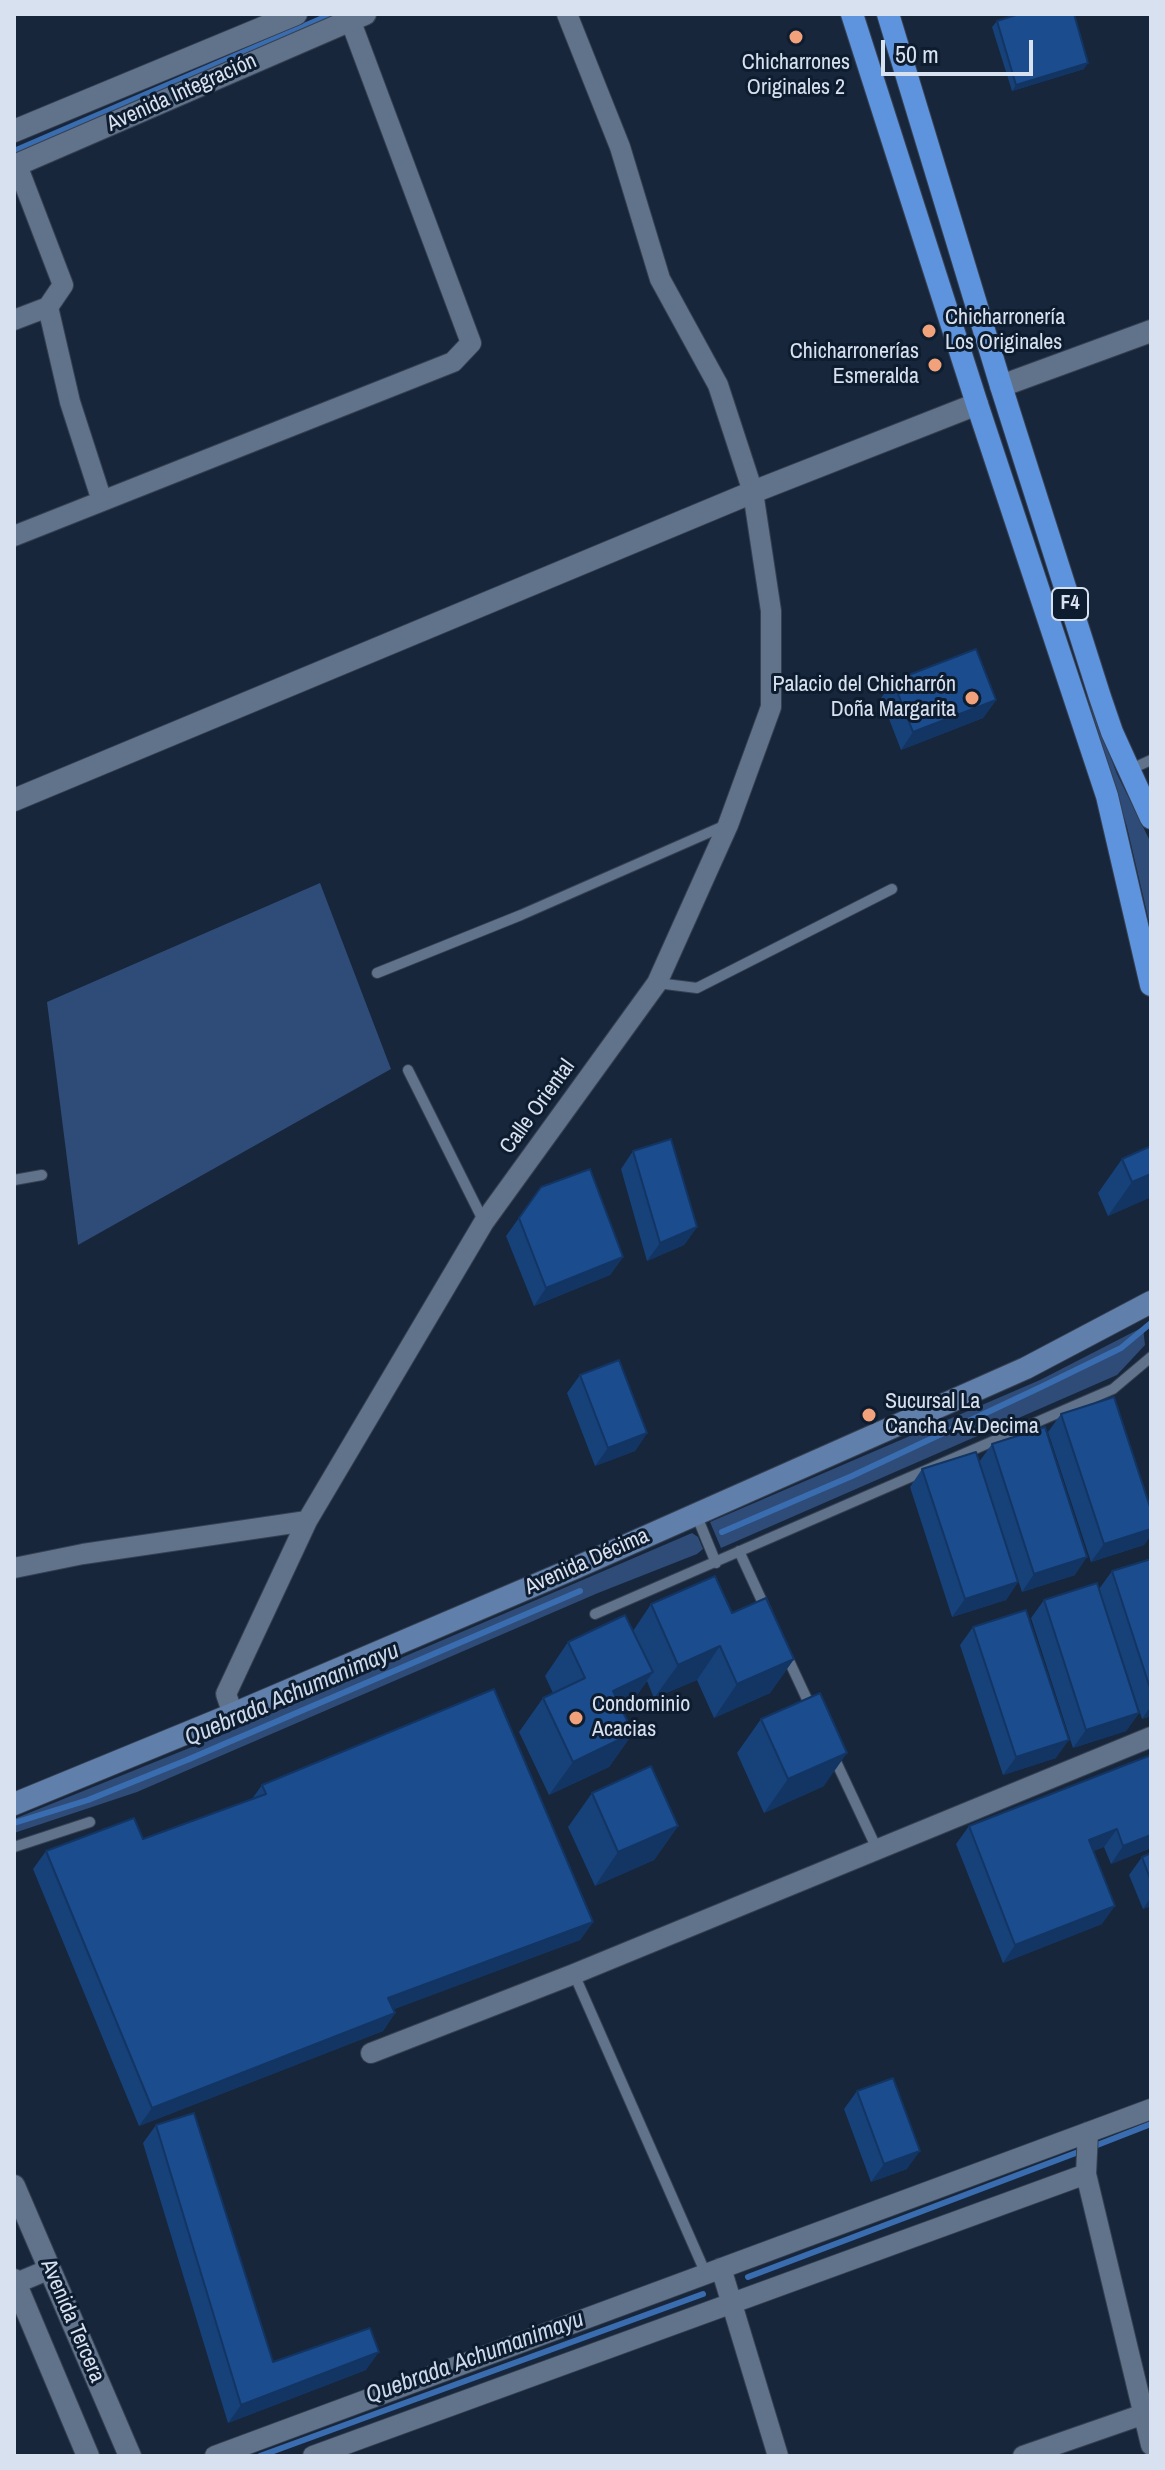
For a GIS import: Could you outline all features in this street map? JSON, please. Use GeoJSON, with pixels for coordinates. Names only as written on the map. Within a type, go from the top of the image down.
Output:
{"type":"FeatureCollection","features":[{"type":"Feature","properties":{"kind":"highway","name":"F4"},"geometry":{"type":"LineString","coordinates":[[852,14],[1107,796],[1151,985]]}},
{"type":"Feature","properties":{"kind":"highway","name":"F4"},"geometry":{"type":"LineString","coordinates":[[888,14],[1100,697],[1151,818]]}},
{"type":"Feature","properties":{"kind":"main road","name":"Avenida Décima"},"geometry":{"type":"LineString","coordinates":[[14,1804],[233,1714],[696,1514],[1026,1368],[1151,1302]]}},
{"type":"Feature","properties":{"kind":"street","name":"Avenida Integración"},"geometry":{"type":"LineString","coordinates":[[14,131],[296,14]]}},
{"type":"Feature","properties":{"kind":"street","name":"Calle Oriental"},"geometry":{"type":"LineString","coordinates":[[233,1714],[226,1694],[307,1521],[484,1222],[657,983],[728,825],[771,707],[771,611],[753,492],[718,385],[660,279],[620,147],[567,14]]}},
{"type":"Feature","properties":{"kind":"street","name":"Avenida Integración"},"geometry":{"type":"LineString","coordinates":[[15,166],[354,16]]}},
{"type":"Feature","properties":{"kind":"street"},"geometry":{"type":"LineString","coordinates":[[14,536],[453,362],[471,343],[354,16]]}},
{"type":"Feature","properties":{"kind":"street"},"geometry":{"type":"LineString","coordinates":[[14,320],[48,307],[63,285],[15,166]]}},
{"type":"Feature","properties":{"kind":"street"},"geometry":{"type":"LineString","coordinates":[[48,307],[70,402],[102,501]]}},
{"type":"Feature","properties":{"kind":"street"},"geometry":{"type":"LineString","coordinates":[[1001,386],[1151,331]]}},
{"type":"Feature","properties":{"kind":"street"},"geometry":{"type":"LineString","coordinates":[[14,800],[753,492],[977,404]]}},
{"type":"Feature","properties":{"kind":"street"},"geometry":{"type":"LineString","coordinates":[[14,1568],[83,1554],[307,1521]]}},
{"type":"Feature","properties":{"kind":"street"},"geometry":{"type":"LineString","coordinates":[[371,2053],[574,1974],[1151,1737]]}},
{"type":"Feature","properties":{"kind":"street"},"geometry":{"type":"LineString","coordinates":[[313,2456],[732,2301],[1087,2151],[1151,2109]]}},
{"type":"Feature","properties":{"kind":"street"},"geometry":{"type":"LineString","coordinates":[[215,2456],[236,2452],[714,2271],[1087,2151]]}},
{"type":"Feature","properties":{"kind":"street"},"geometry":{"type":"LineString","coordinates":[[1087,2151],[1151,2445]]}},
{"type":"Feature","properties":{"kind":"street","name":"Avenida Tercera"},"geometry":{"type":"LineString","coordinates":[[14,2186],[130,2456]]}},
{"type":"Feature","properties":{"kind":"street"},"geometry":{"type":"LineString","coordinates":[[15,2283],[50,2269]]}},
{"type":"Feature","properties":{"kind":"street"},"geometry":{"type":"LineString","coordinates":[[714,2271],[732,2301],[778,2456]]}},
{"type":"Feature","properties":{"kind":"street","name":"Avenida Tercera"},"geometry":{"type":"LineString","coordinates":[[15,2283],[88,2456]]}},
{"type":"Feature","properties":{"kind":"street"},"geometry":{"type":"LineString","coordinates":[[1023,2456],[1144,2414]]}},
{"type":"Feature","properties":{"kind":"lane"},"geometry":{"type":"LineString","coordinates":[[1129,770],[1151,760]]}},
{"type":"Feature","properties":{"kind":"lane"},"geometry":{"type":"LineString","coordinates":[[377,973],[521,915],[728,825]]}},
{"type":"Feature","properties":{"kind":"lane"},"geometry":{"type":"LineString","coordinates":[[657,983],[697,988],[892,889]]}},
{"type":"Feature","properties":{"kind":"lane"},"geometry":{"type":"LineString","coordinates":[[408,1070],[484,1222]]}},
{"type":"Feature","properties":{"kind":"lane"},"geometry":{"type":"LineString","coordinates":[[14,1180],[42,1175]]}},
{"type":"Feature","properties":{"kind":"lane"},"geometry":{"type":"LineString","coordinates":[[595,1614],[1113,1389],[1151,1357]]}},
{"type":"Feature","properties":{"kind":"lane"},"geometry":{"type":"LineString","coordinates":[[696,1514],[716,1563]]}},
{"type":"Feature","properties":{"kind":"lane"},"geometry":{"type":"LineString","coordinates":[[739,1551],[772,1622]]}},
{"type":"Feature","properties":{"kind":"lane"},"geometry":{"type":"LineString","coordinates":[[778,1637],[818,1722]]}},
{"type":"Feature","properties":{"kind":"lane"},"geometry":{"type":"LineString","coordinates":[[824,1736],[877,1849]]}},
{"type":"Feature","properties":{"kind":"lane"},"geometry":{"type":"LineString","coordinates":[[14,1847],[90,1822]]}},
{"type":"Feature","properties":{"kind":"lane"},"geometry":{"type":"LineString","coordinates":[[574,1974],[714,2271]]}},
{"type":"Feature","properties":{"kind":"shaded area"},"geometry":{"type":"Polygon","coordinates":[[[1086,693],[1117,774],[1151,843],[1151,930],[1127,827],[1086,693]]]}},
{"type":"Feature","properties":{"kind":"shaded area"},"geometry":{"type":"Polygon","coordinates":[[[320,883],[391,1069],[78,1245],[47,1002],[320,883]]]}},
{"type":"Feature","properties":{"kind":"shaded area"},"geometry":{"type":"Polygon","coordinates":[[[1143,1327],[1145,1345],[1117,1375],[721,1548],[710,1522],[1040,1380],[1143,1327]]]}},
{"type":"Feature","properties":{"kind":"shaded area"},"geometry":{"type":"Polygon","coordinates":[[[692,1533],[698,1537],[703,1549],[697,1554],[598,1593],[137,1792],[14,1833],[14,1819],[224,1734],[692,1533]]]}},
{"type":"Feature","properties":{"kind":"building"},"geometry":{"type":"Polygon","coordinates":[[[1019,14],[1074,14],[1088,63],[1016,85],[997,21],[1019,14]]]}},
{"type":"Feature","properties":{"kind":"building"},"geometry":{"type":"Polygon","coordinates":[[[976,649],[996,700],[913,732],[893,681],[976,649]]]}},
{"type":"Feature","properties":{"kind":"building"},"geometry":{"type":"Polygon","coordinates":[[[671,1139],[697,1227],[660,1243],[633,1151],[671,1139]]]}},
{"type":"Feature","properties":{"kind":"building"},"geometry":{"type":"Polygon","coordinates":[[[1151,1146],[1151,1174],[1132,1182],[1122,1159],[1151,1146]]]}},
{"type":"Feature","properties":{"kind":"building"},"geometry":{"type":"Polygon","coordinates":[[[590,1169],[623,1257],[546,1288],[519,1218],[541,1187],[590,1169]]]}},
{"type":"Feature","properties":{"kind":"building"},"geometry":{"type":"Polygon","coordinates":[[[619,1360],[647,1433],[608,1448],[580,1375],[619,1360]]]}},
{"type":"Feature","properties":{"kind":"building"},"geometry":{"type":"Polygon","coordinates":[[[1114,1397],[1151,1510],[1151,1529],[1104,1544],[1061,1414],[1114,1397]]]}},
{"type":"Feature","properties":{"kind":"building"},"geometry":{"type":"Polygon","coordinates":[[[1045,1427],[1087,1557],[1034,1574],[992,1444],[1045,1427]]]}},
{"type":"Feature","properties":{"kind":"building"},"geometry":{"type":"Polygon","coordinates":[[[976,1452],[1018,1582],[965,1599],[922,1469],[976,1452]]]}},
{"type":"Feature","properties":{"kind":"building"},"geometry":{"type":"Polygon","coordinates":[[[1151,1559],[1151,1691],[1112,1571],[1151,1559]]]}},
{"type":"Feature","properties":{"kind":"building"},"geometry":{"type":"Polygon","coordinates":[[[715,1576],[732,1613],[766,1598],[794,1659],[737,1684],[720,1646],[678,1665],[651,1604],[715,1576]]]}},
{"type":"Feature","properties":{"kind":"building"},"geometry":{"type":"Polygon","coordinates":[[[1097,1583],[1139,1713],[1086,1730],[1044,1600],[1097,1583]]]}},
{"type":"Feature","properties":{"kind":"building"},"geometry":{"type":"Polygon","coordinates":[[[1026,1610],[1069,1740],[1016,1757],[973,1627],[1026,1610]]]}},
{"type":"Feature","properties":{"kind":"building"},"geometry":{"type":"Polygon","coordinates":[[[625,1615],[653,1672],[613,1691],[633,1733],[573,1762],[543,1698],[585,1678],[568,1642],[625,1615]]]}},
{"type":"Feature","properties":{"kind":"building"},"geometry":{"type":"Polygon","coordinates":[[[494,1689],[593,1922],[388,1998],[395,2013],[152,2108],[46,1851],[134,1818],[143,1839],[266,1794],[262,1785],[494,1689]]]}},
{"type":"Feature","properties":{"kind":"building"},"geometry":{"type":"Polygon","coordinates":[[[820,1693],[847,1753],[788,1779],[761,1719],[820,1693]]]}},
{"type":"Feature","properties":{"kind":"building"},"geometry":{"type":"Polygon","coordinates":[[[1151,1755],[1151,1835],[1123,1846],[1117,1829],[1089,1840],[1115,1906],[1015,1945],[969,1826],[1151,1755]]]}},
{"type":"Feature","properties":{"kind":"building"},"geometry":{"type":"Polygon","coordinates":[[[651,1766],[678,1826],[618,1852],[592,1793],[651,1766]]]}},
{"type":"Feature","properties":{"kind":"building"},"geometry":{"type":"Polygon","coordinates":[[[1151,1853],[1151,1881],[1142,1857],[1151,1853]]]}},
{"type":"Feature","properties":{"kind":"building"},"geometry":{"type":"Polygon","coordinates":[[[893,2078],[920,2151],[884,2164],[857,2091],[893,2078]]]}},
{"type":"Feature","properties":{"kind":"building"},"geometry":{"type":"Polygon","coordinates":[[[194,2113],[273,2362],[370,2328],[379,2352],[241,2405],[156,2125],[194,2113]]]}},
{"type":"Feature","properties":{"kind":"waterway"},"geometry":{"type":"LineString","coordinates":[[14,151],[332,14]]}},
{"type":"Feature","properties":{"kind":"waterway","name":"Quebrada Achumanimayu"},"geometry":{"type":"LineString","coordinates":[[722,1532],[852,1476],[1041,1387],[1121,1348],[1151,1323]]}},
{"type":"Feature","properties":{"kind":"waterway","name":"Quebrada Achumanimayu"},"geometry":{"type":"LineString","coordinates":[[14,1823],[88,1800],[187,1760],[580,1591]]}},
{"type":"Feature","properties":{"kind":"waterway","name":"Quebrada Achumanimayu"},"geometry":{"type":"LineString","coordinates":[[1092,2147],[1151,2124]]}},
{"type":"Feature","properties":{"kind":"waterway","name":"Quebrada Achumanimayu"},"geometry":{"type":"LineString","coordinates":[[748,2277],[1081,2151]]}},
{"type":"Feature","properties":{"kind":"waterway","name":"Quebrada Achumanimayu"},"geometry":{"type":"LineString","coordinates":[[260,2456],[703,2294]]}},
{"type":"Feature","properties":{"kind":"place","name":"Chicharrones Originales 2"},"geometry":{"type":"Point","coordinates":[796,37]}},
{"type":"Feature","properties":{"kind":"place","name":"Chicharronería Los Originales"},"geometry":{"type":"Point","coordinates":[929,331]}},
{"type":"Feature","properties":{"kind":"place","name":"Chicharronerías Esmeralda"},"geometry":{"type":"Point","coordinates":[935,365]}},
{"type":"Feature","properties":{"kind":"place","name":"Palacio del Chicharrón Doña Margarita"},"geometry":{"type":"Point","coordinates":[972,698]}},
{"type":"Feature","properties":{"kind":"place","name":"Sucursal La Cancha Av.Decima"},"geometry":{"type":"Point","coordinates":[869,1415]}},
{"type":"Feature","properties":{"kind":"place","name":"Condominio Acacias"},"geometry":{"type":"Point","coordinates":[576,1718]}}]}
